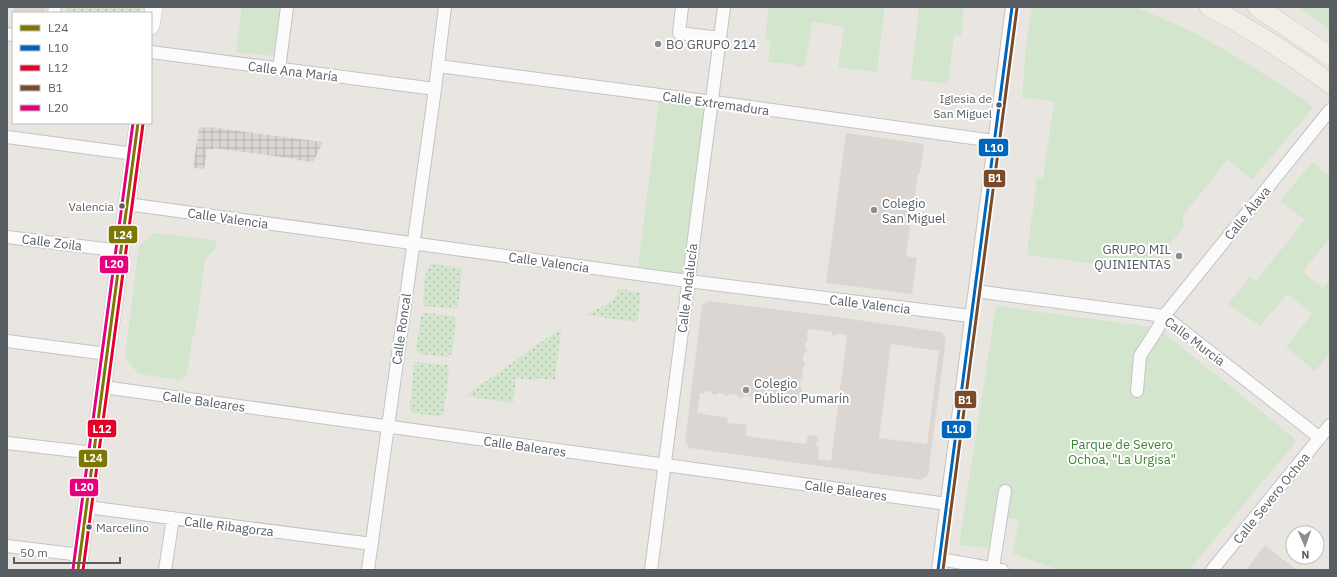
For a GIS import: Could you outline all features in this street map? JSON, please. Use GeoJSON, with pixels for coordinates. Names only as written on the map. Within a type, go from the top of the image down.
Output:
{"type":"FeatureCollection","features":[{"type":"Feature","properties":{"kind":"main road"},"geometry":{"type":"LineString","coordinates":[[1209,7],[1247,28],[1330,84]]}},
{"type":"Feature","properties":{"kind":"main road"},"geometry":{"type":"LineString","coordinates":[[1257,7],[1330,56]]}},
{"type":"Feature","properties":{"kind":"street"},"geometry":{"type":"LineString","coordinates":[[152,20],[154,7]]}},
{"type":"Feature","properties":{"kind":"street"},"geometry":{"type":"LineString","coordinates":[[280,69],[287,7]]}},
{"type":"Feature","properties":{"kind":"street","name":"Calle Roncal"},"geometry":{"type":"LineString","coordinates":[[368,570],[435,89],[445,7]]}},
{"type":"Feature","properties":{"kind":"street"},"geometry":{"type":"LineString","coordinates":[[682,7],[679,33],[720,38]]}},
{"type":"Feature","properties":{"kind":"street","name":"Calle Andalucía"},"geometry":{"type":"LineString","coordinates":[[651,570],[724,7]]}},
{"type":"Feature","properties":{"kind":"street"},"geometry":{"type":"LineString","coordinates":[[1005,490],[997,569],[939,564],[1012,7]]}},
{"type":"Feature","properties":{"kind":"street","name":"Calle Ana María"},"geometry":{"type":"LineString","coordinates":[[152,52],[435,89]]}},
{"type":"Feature","properties":{"kind":"street","name":"Calle Extremadura"},"geometry":{"type":"LineString","coordinates":[[438,66],[994,141]]}},
{"type":"Feature","properties":{"kind":"street","name":"Calle Álava"},"geometry":{"type":"LineString","coordinates":[[1136,391],[1140,356],[1164,316],[1330,110]]}},
{"type":"Feature","properties":{"kind":"street"},"geometry":{"type":"LineString","coordinates":[[7,546],[80,562],[138,124]]}},
{"type":"Feature","properties":{"kind":"street"},"geometry":{"type":"LineString","coordinates":[[7,137],[134,154]]}},
{"type":"Feature","properties":{"kind":"street","name":"Calle Valencia"},"geometry":{"type":"LineString","coordinates":[[127,204],[688,281],[971,316]]}},
{"type":"Feature","properties":{"kind":"street","name":"Calle Zoila"},"geometry":{"type":"LineString","coordinates":[[7,237],[121,251]]}},
{"type":"Feature","properties":{"kind":"street","name":"Calle Murcia"},"geometry":{"type":"LineString","coordinates":[[975,292],[1164,316],[1320,438]]}},
{"type":"Feature","properties":{"kind":"street"},"geometry":{"type":"LineString","coordinates":[[7,341],[107,354]]}},
{"type":"Feature","properties":{"kind":"street","name":"Calle Baleares"},"geometry":{"type":"LineString","coordinates":[[103,387],[947,504]]}},
{"type":"Feature","properties":{"kind":"street","name":"Calle Severo Ochoa"},"geometry":{"type":"LineString","coordinates":[[1212,570],[1330,425]]}},
{"type":"Feature","properties":{"kind":"street"},"geometry":{"type":"LineString","coordinates":[[7,443],[94,453]]}},
{"type":"Feature","properties":{"kind":"street","name":"Calle Ribagorza"},"geometry":{"type":"LineString","coordinates":[[87,507],[372,544]]}},
{"type":"Feature","properties":{"kind":"street"},"geometry":{"type":"LineString","coordinates":[[165,570],[173,518]]}},
{"type":"Feature","properties":{"kind":"shaded area"},"geometry":{"type":"Polygon","coordinates":[[[14,7],[46,7],[45,12],[13,12],[14,7]]]}},
{"type":"Feature","properties":{"kind":"shaded area"},"geometry":{"type":"Polygon","coordinates":[[[209,127],[323,142],[313,162],[214,148],[207,149],[204,169],[193,168],[199,128],[209,127]]]}},
{"type":"Feature","properties":{"kind":"shaded area","name":"Colegio San Miguel"},"geometry":{"type":"Polygon","coordinates":[[[846,133],[924,144],[920,173],[918,173],[906,256],[917,258],[912,294],[826,283],[846,133]]]}},
{"type":"Feature","properties":{"kind":"shaded area","name":"Colegio Público Pumarín"},"geometry":{"type":"Polygon","coordinates":[[[709,301],[941,332],[946,338],[928,475],[921,480],[689,448],[685,442],[702,305],[709,301]],[[808,329],[808,341],[806,341],[805,348],[807,351],[804,353],[803,360],[805,366],[803,366],[803,379],[801,379],[800,386],[802,388],[800,403],[793,402],[792,405],[788,404],[788,402],[781,401],[780,403],[768,399],[768,401],[764,401],[764,398],[756,397],[755,400],[751,399],[751,397],[743,396],[742,398],[738,397],[737,395],[730,394],[725,396],[726,394],[718,393],[716,395],[712,394],[712,392],[705,391],[704,393],[700,393],[697,413],[728,418],[727,423],[747,425],[746,436],[806,444],[808,435],[818,436],[816,446],[819,447],[818,459],[831,461],[847,335],[837,334],[836,336],[832,335],[832,332],[808,329]],[[891,344],[879,438],[927,444],[939,351],[891,344]]]}},
{"type":"Feature","properties":{"kind":"shaded area"},"geometry":{"type":"Polygon","coordinates":[[[1265,545],[1285,561],[1285,565],[1291,565],[1297,570],[1246,570],[1265,545]]]}},
{"type":"Feature","properties":{"kind":"green space"},"geometry":{"type":"Polygon","coordinates":[[[67,7],[141,7],[140,12],[66,12],[67,7]]]}},
{"type":"Feature","properties":{"kind":"green space"},"geometry":{"type":"Polygon","coordinates":[[[242,7],[280,7],[273,56],[236,52],[242,7]]]}},
{"type":"Feature","properties":{"kind":"green space"},"geometry":{"type":"Polygon","coordinates":[[[769,7],[885,7],[877,72],[838,67],[844,27],[812,22],[805,67],[794,66],[793,64],[768,62],[771,42],[765,40],[769,7]]]}},
{"type":"Feature","properties":{"kind":"green space"},"geometry":{"type":"Polygon","coordinates":[[[919,7],[964,7],[961,36],[954,35],[948,84],[911,79],[919,7]]]}},
{"type":"Feature","properties":{"kind":"green space"},"geometry":{"type":"Polygon","coordinates":[[[1032,7],[1136,7],[1189,30],[1232,54],[1303,99],[1313,108],[1252,180],[1228,159],[1182,217],[1184,226],[1150,271],[1027,255],[1037,177],[1043,178],[1054,102],[1022,98],[1026,45],[1032,7]]]}},
{"type":"Feature","properties":{"kind":"green space"},"geometry":{"type":"Polygon","coordinates":[[[1298,7],[1330,7],[1330,29],[1298,7]]]}},
{"type":"Feature","properties":{"kind":"green space"},"geometry":{"type":"Polygon","coordinates":[[[660,95],[712,102],[688,281],[637,274],[660,95]]]}},
{"type":"Feature","properties":{"kind":"green space"},"geometry":{"type":"Polygon","coordinates":[[[1312,162],[1330,176],[1330,238],[1305,269],[1305,274],[1323,288],[1330,280],[1330,353],[1315,371],[1286,347],[1312,314],[1288,294],[1260,326],[1228,304],[1250,277],[1256,281],[1305,220],[1280,202],[1312,162]]]}},
{"type":"Feature","properties":{"kind":"green space"},"geometry":{"type":"Polygon","coordinates":[[[155,233],[216,240],[215,250],[205,259],[195,335],[193,335],[187,374],[180,380],[138,374],[125,356],[139,246],[155,233]]]}},
{"type":"Feature","properties":{"kind":"green space"},"geometry":{"type":"Polygon","coordinates":[[[433,264],[459,268],[462,270],[458,306],[454,309],[425,306],[423,303],[426,274],[430,265],[433,264]]]}},
{"type":"Feature","properties":{"kind":"green space"},"geometry":{"type":"Polygon","coordinates":[[[619,289],[641,293],[637,322],[585,315],[613,301],[619,289]]]}},
{"type":"Feature","properties":{"kind":"green space","name":"Parque de Severo Ochoa, \"La Urgisa\""},"geometry":{"type":"Polygon","coordinates":[[[996,306],[1158,328],[1294,438],[1295,443],[1189,570],[1059,570],[1013,554],[1019,520],[1006,518],[1010,492],[999,489],[988,548],[959,545],[996,306]]]}},
{"type":"Feature","properties":{"kind":"green space"},"geometry":{"type":"Polygon","coordinates":[[[427,313],[452,316],[456,320],[452,353],[447,357],[420,354],[416,350],[421,315],[427,313]]]}},
{"type":"Feature","properties":{"kind":"green space"},"geometry":{"type":"Polygon","coordinates":[[[561,328],[555,380],[537,378],[536,381],[516,378],[513,403],[467,396],[471,392],[561,328]]]}},
{"type":"Feature","properties":{"kind":"green space"},"geometry":{"type":"Polygon","coordinates":[[[414,362],[448,365],[449,369],[444,413],[440,416],[412,413],[410,408],[414,362]]]}},
{"type":"Feature","properties":{"kind":"transit line","name":"L10"},"geometry":{"type":"LineString","coordinates":[[938,570],[1012,7]]}},
{"type":"Feature","properties":{"kind":"transit line","name":"B1"},"geometry":{"type":"LineString","coordinates":[[943,570],[1017,8]]}},
{"type":"Feature","properties":{"kind":"transit line","name":"L20"},"geometry":{"type":"LineString","coordinates":[[73,569],[133,124]]}},
{"type":"Feature","properties":{"kind":"transit line","name":"L24"},"geometry":{"type":"LineString","coordinates":[[78,570],[138,124]]}},
{"type":"Feature","properties":{"kind":"transit line","name":"L12"},"geometry":{"type":"LineString","coordinates":[[83,570],[143,124]]}},
{"type":"Feature","properties":{"kind":"place","name":"BO GRUPO 214"},"geometry":{"type":"Point","coordinates":[658,44]}},
{"type":"Feature","properties":{"kind":"place","name":"Iglesia de San Miguel"},"geometry":{"type":"Point","coordinates":[999,105]}},
{"type":"Feature","properties":{"kind":"place","name":"Valencia"},"geometry":{"type":"Point","coordinates":[122,206]}},
{"type":"Feature","properties":{"kind":"place","name":"Colegio San Miguel"},"geometry":{"type":"Point","coordinates":[874,210]}},
{"type":"Feature","properties":{"kind":"place","name":"GRUPO MIL QUINIENTAS"},"geometry":{"type":"Point","coordinates":[1179,256]}},
{"type":"Feature","properties":{"kind":"place","name":"Colegio Público Pumarín"},"geometry":{"type":"Point","coordinates":[746,390]}},
{"type":"Feature","properties":{"kind":"place","name":"Marcelino"},"geometry":{"type":"Point","coordinates":[89,527]}}]}
